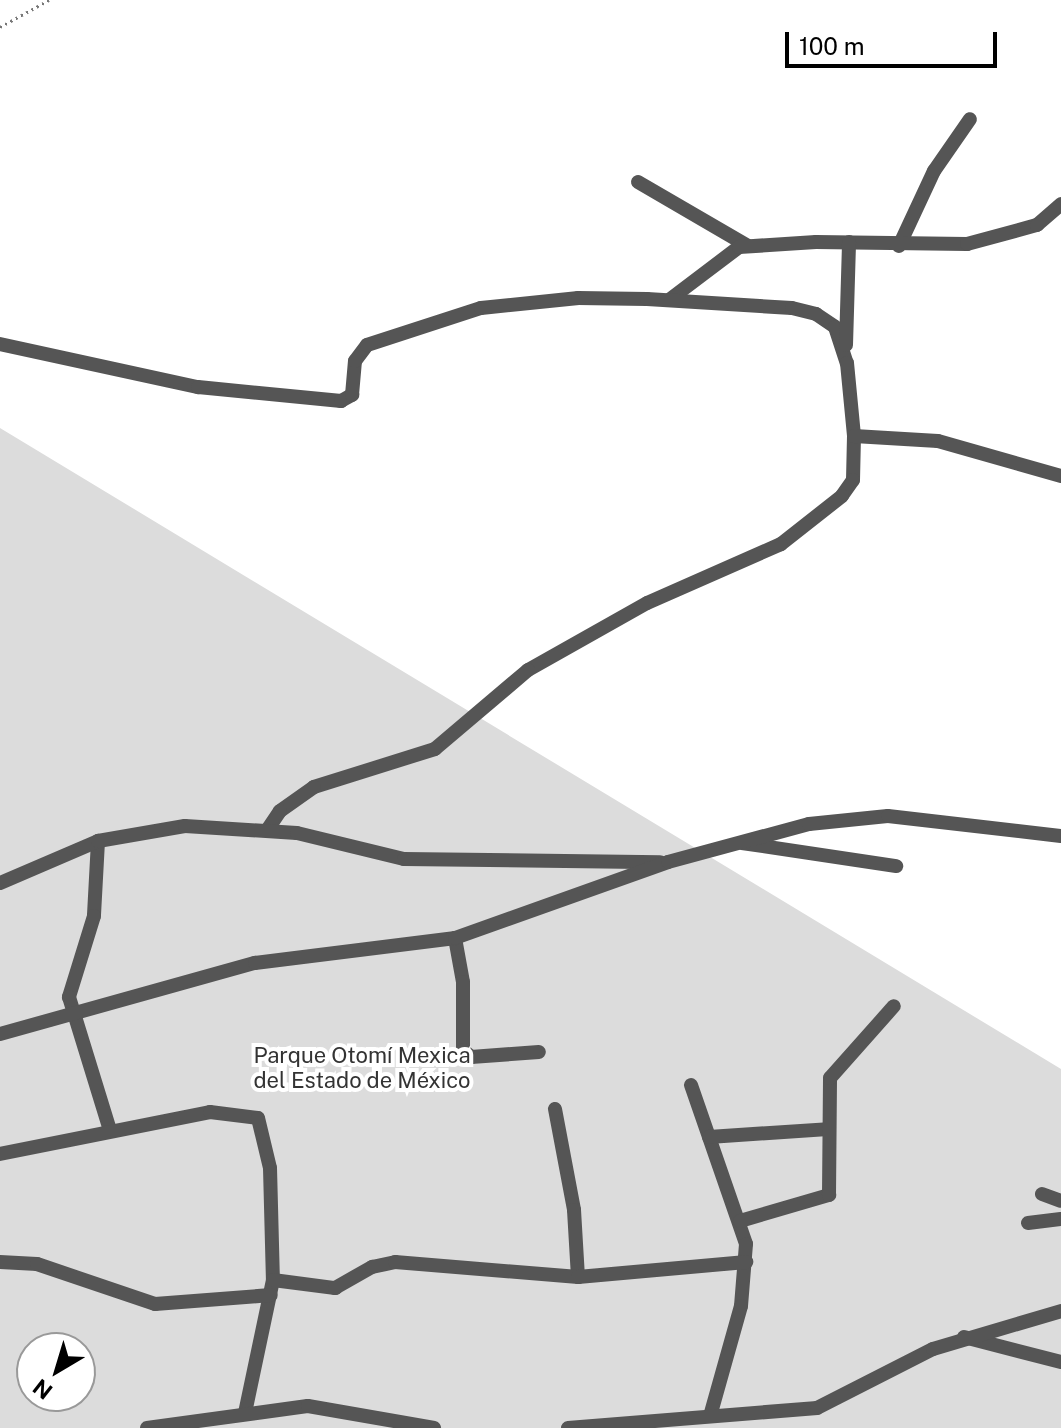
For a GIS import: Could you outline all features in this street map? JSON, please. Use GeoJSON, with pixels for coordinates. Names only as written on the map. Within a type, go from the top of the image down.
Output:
{"type":"FeatureCollection","features":[{"type":"Feature","properties":{"kind":"street"},"geometry":{"type":"LineString","coordinates":[[899,246],[934,171],[970,119]]}},
{"type":"Feature","properties":{"kind":"street"},"geometry":{"type":"LineString","coordinates":[[638,182],[749,246]]}},
{"type":"Feature","properties":{"kind":"street"},"geometry":{"type":"LineString","coordinates":[[669,300],[731,251],[749,246],[849,242],[899,246],[999,237],[1037,225],[1061,204]]}},
{"type":"Feature","properties":{"kind":"street"},"geometry":{"type":"LineString","coordinates":[[268,829],[280,811],[314,787],[435,749],[540,663],[647,603],[781,544],[852,484],[854,436],[845,351],[849,242]]}},
{"type":"Feature","properties":{"kind":"street"},"geometry":{"type":"LineString","coordinates":[[0,344],[198,387],[341,401],[355,388],[355,361],[361,349],[426,322],[544,300],[669,300],[806,311],[831,322],[845,351]]}},
{"type":"Feature","properties":{"kind":"street"},"geometry":{"type":"LineString","coordinates":[[854,436],[938,441],[1061,476]]}},
{"type":"Feature","properties":{"kind":"street"},"geometry":{"type":"LineString","coordinates":[[0,1034],[71,1011],[285,957],[455,938],[668,862],[809,824],[888,816],[1061,836]]}},
{"type":"Feature","properties":{"kind":"street"},"geometry":{"type":"LineString","coordinates":[[2,885],[98,841],[156,828],[268,829],[404,859],[668,862]]}},
{"type":"Feature","properties":{"kind":"street"},"geometry":{"type":"LineString","coordinates":[[98,841],[94,916],[70,983],[71,1011],[110,1130]]}},
{"type":"Feature","properties":{"kind":"street"},"geometry":{"type":"LineString","coordinates":[[736,842],[896,866]]}},
{"type":"Feature","properties":{"kind":"street"},"geometry":{"type":"LineString","coordinates":[[455,938],[463,982],[463,1050],[471,1057],[484,1058],[539,1052]]}},
{"type":"Feature","properties":{"kind":"street"},"geometry":{"type":"LineString","coordinates":[[740,1221],[829,1195],[833,1182],[828,1129],[830,1078],[894,1006]]}},
{"type":"Feature","properties":{"kind":"street"},"geometry":{"type":"LineString","coordinates":[[691,1085],[740,1221],[746,1262],[741,1306],[710,1416]]}},
{"type":"Feature","properties":{"kind":"street"},"geometry":{"type":"LineString","coordinates":[[555,1109],[574,1210],[578,1277]]}},
{"type":"Feature","properties":{"kind":"street"},"geometry":{"type":"LineString","coordinates":[[0,1154],[210,1112],[258,1118],[270,1168],[272,1287],[245,1413]]}},
{"type":"Feature","properties":{"kind":"street"},"geometry":{"type":"LineString","coordinates":[[709,1137],[828,1129]]}},
{"type":"Feature","properties":{"kind":"street"},"geometry":{"type":"LineString","coordinates":[[1042,1194],[1061,1201]]}},
{"type":"Feature","properties":{"kind":"street"},"geometry":{"type":"LineString","coordinates":[[1028,1223],[1061,1219]]}},
{"type":"Feature","properties":{"kind":"street"},"geometry":{"type":"LineString","coordinates":[[0,1262],[37,1264],[155,1304],[272,1287],[335,1288],[381,1264],[414,1261],[578,1277],[746,1262]]}},
{"type":"Feature","properties":{"kind":"street"},"geometry":{"type":"LineString","coordinates":[[568,1428],[817,1408],[964,1337],[1061,1311]]}},
{"type":"Feature","properties":{"kind":"street"},"geometry":{"type":"LineString","coordinates":[[964,1337],[1061,1362]]}},
{"type":"Feature","properties":{"kind":"street"},"geometry":{"type":"LineString","coordinates":[[147,1428],[308,1406],[399,1425],[434,1428]]}},
{"type":"Feature","properties":{"kind":"path"},"geometry":{"type":"LineString","coordinates":[[0,27],[49,0]]}},
{"type":"Feature","properties":{"kind":"green space","name":"Parque Otomí Mexica del Estado de México"},"geometry":{"type":"Polygon","coordinates":[[[0,428],[1061,1069],[1061,1428],[0,1428],[0,428]]]}}]}
